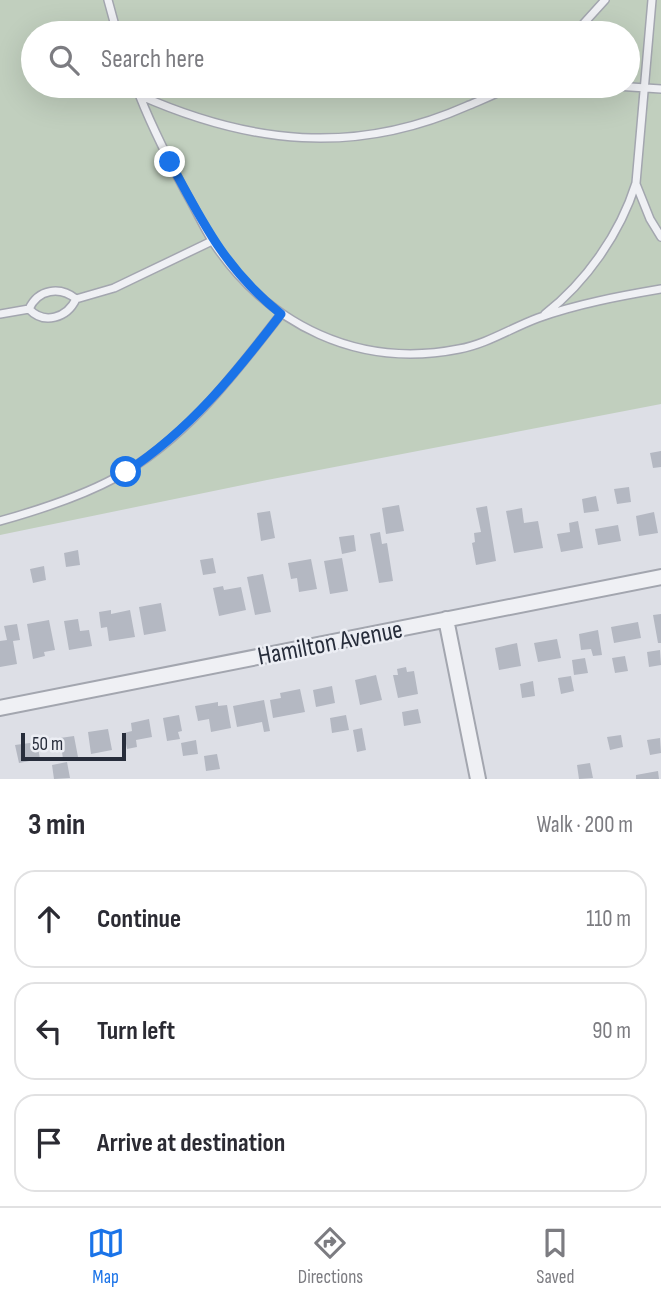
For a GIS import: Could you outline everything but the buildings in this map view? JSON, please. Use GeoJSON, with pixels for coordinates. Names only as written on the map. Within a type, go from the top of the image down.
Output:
{"type":"FeatureCollection","features":[{"type":"Feature","properties":{"kind":"street","name":"Hamilton Avenue"},"geometry":{"type":"LineString","coordinates":[[0,708],[661,577]]}},
{"type":"Feature","properties":{"kind":"street"},"geometry":{"type":"LineString","coordinates":[[446,619],[478,779]]}},
{"type":"Feature","properties":{"kind":"lane"},"geometry":{"type":"LineString","coordinates":[[108,0],[114,21]]}},
{"type":"Feature","properties":{"kind":"lane"},"geometry":{"type":"LineString","coordinates":[[586,21],[605,0]]}},
{"type":"Feature","properties":{"kind":"lane"},"geometry":{"type":"LineString","coordinates":[[541,317],[557,305],[593,265],[622,218],[636,183],[652,0]]}},
{"type":"Feature","properties":{"kind":"lane"},"geometry":{"type":"LineString","coordinates":[[640,88],[661,89]]}},
{"type":"Feature","properties":{"kind":"lane"},"geometry":{"type":"LineString","coordinates":[[141,98],[170,162],[212,241],[248,285],[281,314],[306,328],[356,348],[411,355],[462,349],[485,342],[541,317],[611,298],[661,289]]}},
{"type":"Feature","properties":{"kind":"lane"},"geometry":{"type":"LineString","coordinates":[[147,98],[205,120],[259,134],[317,138],[354,138],[384,134],[432,121],[484,98]]}},
{"type":"Feature","properties":{"kind":"lane"},"geometry":{"type":"LineString","coordinates":[[636,183],[650,219],[661,237]]}},
{"type":"Feature","properties":{"kind":"lane"},"geometry":{"type":"LineString","coordinates":[[29,309],[32,301],[46,292],[64,292],[76,299],[114,288],[212,241]]}},
{"type":"Feature","properties":{"kind":"lane"},"geometry":{"type":"LineString","coordinates":[[29,309],[34,315],[57,317],[72,307],[76,299]]}},
{"type":"Feature","properties":{"kind":"lane"},"geometry":{"type":"LineString","coordinates":[[0,314],[29,309]]}},
{"type":"Feature","properties":{"kind":"lane"},"geometry":{"type":"LineString","coordinates":[[0,521],[97,487],[156,452],[203,409],[242,365],[281,314]]}},
{"type":"Feature","properties":{"kind":"green space"},"geometry":{"type":"Polygon","coordinates":[[[0,0],[661,0],[661,404],[0,535],[0,0]]]}},
{"type":"Feature","properties":{"kind":"route"},"geometry":{"type":"LineString","coordinates":[[126,472],[170,441],[203,409],[242,365],[281,314],[248,285],[212,241],[170,162]]}}]}
